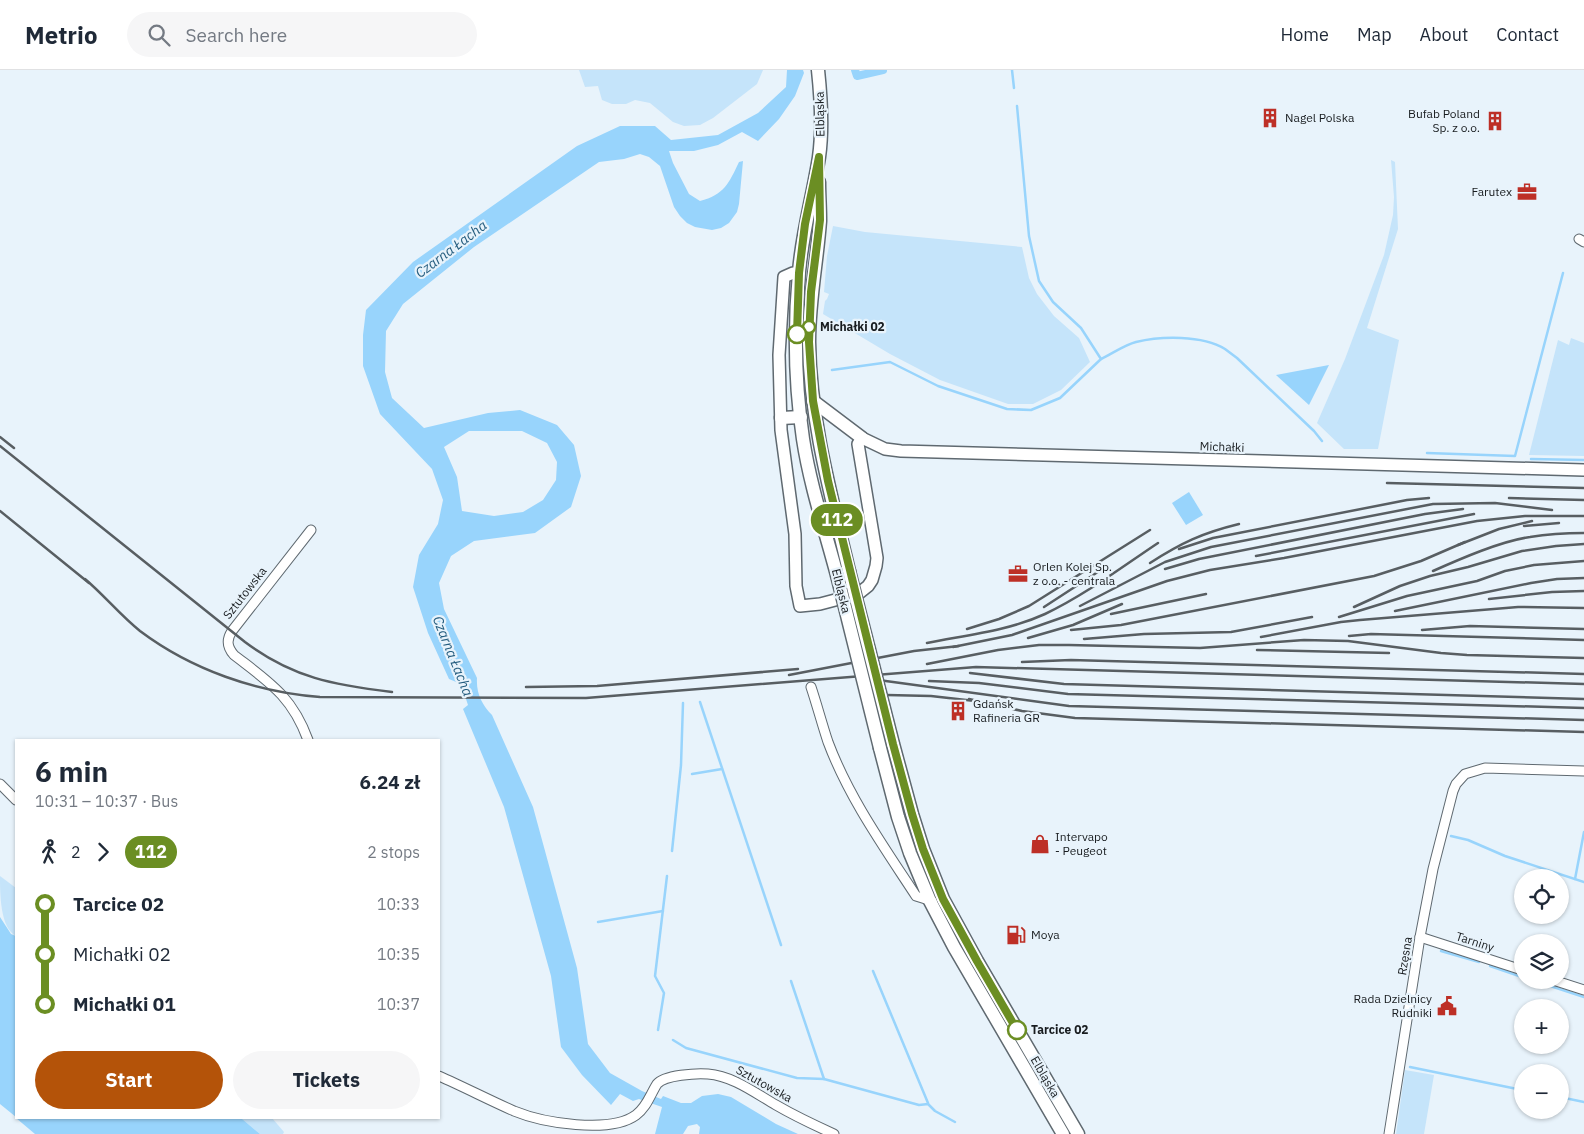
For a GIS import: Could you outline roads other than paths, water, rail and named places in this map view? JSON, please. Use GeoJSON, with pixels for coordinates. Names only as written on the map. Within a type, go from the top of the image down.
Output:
{"type":"FeatureCollection","features":[{"type":"Feature","properties":{"kind":"main road","name":"Elbląska"},"geometry":{"type":"LineString","coordinates":[[818,70],[820,97],[820,220],[811,292],[809,327],[813,401],[843,573],[880,748],[907,844],[930,901],[954,947],[1063,1134]]}},
{"type":"Feature","properties":{"kind":"main road","name":"Elbląska"},"geometry":{"type":"LineString","coordinates":[[819,157],[805,224],[799,273],[797,364],[803,439],[816,497],[843,573],[923,849],[943,899],[1078,1134]]}},
{"type":"Feature","properties":{"kind":"main road"},"geometry":{"type":"LineString","coordinates":[[813,401],[862,438]]}},
{"type":"Feature","properties":{"kind":"main road"},"geometry":{"type":"LineString","coordinates":[[781,418],[801,417]]}},
{"type":"Feature","properties":{"kind":"main road"},"geometry":{"type":"LineString","coordinates":[[817,429],[836,418]]}},
{"type":"Feature","properties":{"kind":"street"},"geometry":{"type":"LineString","coordinates":[[799,273],[793,273],[784,277],[779,356],[782,444],[795,534],[796,586],[800,606],[820,604],[858,594],[868,586],[875,573],[876,558],[858,444],[862,438]]}},
{"type":"Feature","properties":{"kind":"street","name":"Michałki"},"geometry":{"type":"LineString","coordinates":[[862,438],[885,449],[901,451],[1584,470]]}},
{"type":"Feature","properties":{"kind":"street","name":"Sztutowska"},"geometry":{"type":"LineString","coordinates":[[308,739],[292,706],[271,684],[234,655],[229,649],[228,636],[311,530]]}},
{"type":"Feature","properties":{"kind":"street","name":"Elbląska"},"geometry":{"type":"LineString","coordinates":[[811,687],[828,742],[874,834],[916,896],[930,901]]}},
{"type":"Feature","properties":{"kind":"street","name":"Rzęsna"},"geometry":{"type":"LineString","coordinates":[[1389,1134],[1420,937],[1433,869],[1456,784],[1465,774],[1485,768],[1584,772]]}},
{"type":"Feature","properties":{"kind":"street"},"geometry":{"type":"LineString","coordinates":[[0,784],[15,799]]}},
{"type":"Feature","properties":{"kind":"street"},"geometry":{"type":"LineString","coordinates":[[930,901],[943,899]]}},
{"type":"Feature","properties":{"kind":"street","name":"Tarniny"},"geometry":{"type":"LineString","coordinates":[[1420,937],[1514,967]]}},
{"type":"Feature","properties":{"kind":"street"},"geometry":{"type":"LineString","coordinates":[[1569,985],[1584,990]]}},
{"type":"Feature","properties":{"kind":"street","name":"Sztutowska"},"geometry":{"type":"LineString","coordinates":[[440,1076],[516,1112],[557,1123],[606,1126],[621,1123],[634,1117],[645,1107],[658,1082],[676,1076],[707,1073],[740,1084],[803,1120],[834,1134]]}},
{"type":"Feature","properties":{"kind":"water","name":"Czarna Łacha"},"geometry":{"type":"Polygon","coordinates":[[[787,70],[803,70],[804,73],[795,96],[779,119],[758,141],[742,132],[718,145],[694,151],[669,151],[689,194],[700,201],[720,192],[729,182],[739,162],[743,161],[737,212],[729,223],[721,228],[712,230],[695,227],[687,223],[674,207],[660,166],[649,157],[640,154],[624,159],[599,162],[474,247],[403,304],[386,331],[385,372],[392,398],[424,428],[488,413],[520,410],[557,425],[574,445],[581,476],[571,507],[535,533],[474,541],[451,556],[439,583],[444,609],[477,678],[480,698],[492,715],[533,807],[577,968],[588,1044],[610,1073],[642,1091],[661,1099],[663,1096],[681,1103],[691,1103],[702,1096],[718,1094],[731,1097],[776,1124],[798,1134],[699,1134],[700,1127],[697,1124],[688,1126],[683,1134],[655,1134],[662,1107],[639,1099],[633,1101],[620,1094],[611,1105],[582,1075],[561,1047],[551,976],[504,807],[463,709],[468,705],[461,684],[449,679],[428,633],[413,587],[419,555],[438,524],[443,500],[432,469],[380,414],[363,366],[363,335],[366,310],[413,262],[577,146],[620,126],[655,126],[671,140],[718,135],[758,113],[786,87],[787,70]],[[469,431],[444,447],[457,477],[462,511],[494,516],[523,512],[543,500],[556,480],[557,462],[547,443],[522,431],[469,431]]]}},
{"type":"Feature","properties":{"kind":"water"},"geometry":{"type":"Polygon","coordinates":[[[1329,365],[1309,405],[1276,375],[1329,365]]]}},
{"type":"Feature","properties":{"kind":"water"},"geometry":{"type":"Polygon","coordinates":[[[1189,492],[1203,515],[1186,525],[1172,503],[1189,492]]]}},
{"type":"Feature","properties":{"kind":"water"},"geometry":{"type":"Polygon","coordinates":[[[0,917],[11,934],[15,936],[15,1116],[0,1104],[0,917]]]}},
{"type":"Feature","properties":{"kind":"water"},"geometry":{"type":"Polygon","coordinates":[[[17,1119],[242,1119],[260,1134],[35,1134],[17,1119]]]}},
{"type":"Feature","properties":{"kind":"waterway"},"geometry":{"type":"LineString","coordinates":[[855,70],[857,76],[883,70]]}},
{"type":"Feature","properties":{"kind":"waterway"},"geometry":{"type":"LineString","coordinates":[[1012,70],[1014,88]]}},
{"type":"Feature","properties":{"kind":"waterway"},"geometry":{"type":"LineString","coordinates":[[832,370],[890,362],[938,386],[1007,409],[1031,410],[1060,398],[1101,359],[1081,328],[1053,302],[1039,281],[1029,236],[1017,106]]}},
{"type":"Feature","properties":{"kind":"waterway"},"geometry":{"type":"LineString","coordinates":[[1427,453],[1515,456],[1563,273]]}},
{"type":"Feature","properties":{"kind":"waterway"},"geometry":{"type":"LineString","coordinates":[[1101,359],[1127,345],[1146,340],[1181,338],[1216,344],[1237,358],[1314,431],[1322,441]]}},
{"type":"Feature","properties":{"kind":"waterway"},"geometry":{"type":"LineString","coordinates":[[1531,459],[1584,460]]}},
{"type":"Feature","properties":{"kind":"waterway"},"geometry":{"type":"LineString","coordinates":[[700,702],[781,945]]}},
{"type":"Feature","properties":{"kind":"waterway"},"geometry":{"type":"LineString","coordinates":[[672,851],[681,765],[683,703]]}},
{"type":"Feature","properties":{"kind":"waterway"},"geometry":{"type":"LineString","coordinates":[[692,774],[722,769]]}},
{"type":"Feature","properties":{"kind":"waterway"},"geometry":{"type":"LineString","coordinates":[[1575,879],[1584,832]]}},
{"type":"Feature","properties":{"kind":"waterway"},"geometry":{"type":"LineString","coordinates":[[1451,836],[1468,840],[1505,856],[1584,882]]}},
{"type":"Feature","properties":{"kind":"waterway"},"geometry":{"type":"LineString","coordinates":[[658,1030],[664,993],[655,976],[667,876]]}},
{"type":"Feature","properties":{"kind":"waterway"},"geometry":{"type":"LineString","coordinates":[[598,922],[663,911]]}},
{"type":"Feature","properties":{"kind":"waterway"},"geometry":{"type":"LineString","coordinates":[[1441,951],[1479,962]]}},
{"type":"Feature","properties":{"kind":"waterway"},"geometry":{"type":"LineString","coordinates":[[1490,966],[1514,974]]}},
{"type":"Feature","properties":{"kind":"waterway"},"geometry":{"type":"LineString","coordinates":[[873,971],[928,1103]]}},
{"type":"Feature","properties":{"kind":"waterway"},"geometry":{"type":"LineString","coordinates":[[791,981],[824,1079]]}},
{"type":"Feature","properties":{"kind":"waterway"},"geometry":{"type":"LineString","coordinates":[[1560,989],[1584,997]]}},
{"type":"Feature","properties":{"kind":"waterway"},"geometry":{"type":"LineString","coordinates":[[673,1040],[686,1048],[797,1078],[824,1079],[919,1105],[928,1104],[935,1111],[955,1122]]}},
{"type":"Feature","properties":{"kind":"waterway"},"geometry":{"type":"LineString","coordinates":[[1410,1067],[1514,1088]]}},
{"type":"Feature","properties":{"kind":"waterway"},"geometry":{"type":"LineString","coordinates":[[1569,1099],[1584,1102]]}},
{"type":"Feature","properties":{"kind":"railway"},"geometry":{"type":"LineString","coordinates":[[0,437],[14,448]]}},
{"type":"Feature","properties":{"kind":"railway"},"geometry":{"type":"LineString","coordinates":[[0,446],[245,642],[263,654],[297,672],[315,678],[333,683],[392,692]]}},
{"type":"Feature","properties":{"kind":"railway"},"geometry":{"type":"LineString","coordinates":[[1387,483],[1584,488]]}},
{"type":"Feature","properties":{"kind":"railway"},"geometry":{"type":"LineString","coordinates":[[1179,549],[1213,538],[1407,500],[1429,498]]}},
{"type":"Feature","properties":{"kind":"railway"},"geometry":{"type":"LineString","coordinates":[[1509,498],[1584,500]]}},
{"type":"Feature","properties":{"kind":"railway"},"geometry":{"type":"LineString","coordinates":[[1080,606],[1165,562],[1211,547],[1433,504],[1495,503],[1552,510]]}},
{"type":"Feature","properties":{"kind":"railway"},"geometry":{"type":"LineString","coordinates":[[1165,569],[1199,559],[1425,514],[1463,509]]}},
{"type":"Feature","properties":{"kind":"railway"},"geometry":{"type":"LineString","coordinates":[[0,511],[89,583]]}},
{"type":"Feature","properties":{"kind":"railway"},"geometry":{"type":"LineString","coordinates":[[1256,556],[1474,514]]}},
{"type":"Feature","properties":{"kind":"railway"},"geometry":{"type":"LineString","coordinates":[[953,647],[1012,635],[1167,581],[1210,570],[1284,558],[1477,521],[1525,516],[1584,516]]}},
{"type":"Feature","properties":{"kind":"railway"},"geometry":{"type":"LineString","coordinates":[[1458,545],[1499,529],[1532,521]]}},
{"type":"Feature","properties":{"kind":"railway"},"geometry":{"type":"LineString","coordinates":[[1524,526],[1559,523]]}},
{"type":"Feature","properties":{"kind":"railway"},"geometry":{"type":"LineString","coordinates":[[1150,563],[1192,539],[1239,524]]}},
{"type":"Feature","properties":{"kind":"railway"},"geometry":{"type":"LineString","coordinates":[[967,629],[999,619],[1029,606],[1150,530]]}},
{"type":"Feature","properties":{"kind":"railway"},"geometry":{"type":"LineString","coordinates":[[1433,571],[1506,542],[1550,534],[1584,533]]}},
{"type":"Feature","properties":{"kind":"railway"},"geometry":{"type":"LineString","coordinates":[[1071,630],[1121,625],[1374,576],[1421,561],[1465,542]]}},
{"type":"Feature","properties":{"kind":"railway"},"geometry":{"type":"LineString","coordinates":[[927,643],[1002,629],[1045,614],[1089,590],[1158,543]]}},
{"type":"Feature","properties":{"kind":"railway"},"geometry":{"type":"LineString","coordinates":[[1354,607],[1400,586],[1430,576],[1522,551],[1584,544]]}},
{"type":"Feature","properties":{"kind":"railway"},"geometry":{"type":"LineString","coordinates":[[1339,617],[1407,596],[1477,581],[1505,571],[1534,565],[1584,561]]}},
{"type":"Feature","properties":{"kind":"railway"},"geometry":{"type":"LineString","coordinates":[[1044,607],[1107,566]]}},
{"type":"Feature","properties":{"kind":"railway"},"geometry":{"type":"LineString","coordinates":[[1395,611],[1531,583],[1557,579],[1584,578]]}},
{"type":"Feature","properties":{"kind":"railway"},"geometry":{"type":"LineString","coordinates":[[85,579],[140,631],[181,657],[203,668],[249,684],[272,690],[320,697],[586,698],[976,667],[1584,684]]}},
{"type":"Feature","properties":{"kind":"railway"},"geometry":{"type":"LineString","coordinates":[[1489,599],[1552,592],[1584,591]]}},
{"type":"Feature","properties":{"kind":"railway"},"geometry":{"type":"LineString","coordinates":[[1111,614],[1206,594]]}},
{"type":"Feature","properties":{"kind":"railway"},"geometry":{"type":"LineString","coordinates":[[1028,638],[1073,625],[1122,604]]}},
{"type":"Feature","properties":{"kind":"railway"},"geometry":{"type":"LineString","coordinates":[[1261,637],[1360,620],[1518,607],[1584,608]]}},
{"type":"Feature","properties":{"kind":"railway"},"geometry":{"type":"LineString","coordinates":[[1084,639],[1144,634],[1231,632],[1312,617]]}},
{"type":"Feature","properties":{"kind":"railway"},"geometry":{"type":"LineString","coordinates":[[1422,630],[1470,626],[1584,629]]}},
{"type":"Feature","properties":{"kind":"railway"},"geometry":{"type":"LineString","coordinates":[[1349,636],[1371,634],[1584,640]]}},
{"type":"Feature","properties":{"kind":"railway"},"geometry":{"type":"LineString","coordinates":[[927,664],[998,650],[1039,645],[1200,648],[1304,640],[1348,641],[1467,655],[1584,658]]}},
{"type":"Feature","properties":{"kind":"railway"},"geometry":{"type":"LineString","coordinates":[[789,675],[914,651],[959,646]]}},
{"type":"Feature","properties":{"kind":"railway"},"geometry":{"type":"LineString","coordinates":[[1257,650],[1389,653]]}},
{"type":"Feature","properties":{"kind":"railway"},"geometry":{"type":"LineString","coordinates":[[1022,662],[1071,660],[1584,674]]}},
{"type":"Feature","properties":{"kind":"railway"},"geometry":{"type":"LineString","coordinates":[[526,687],[597,686],[798,669]]}},
{"type":"Feature","properties":{"kind":"railway"},"geometry":{"type":"LineString","coordinates":[[970,673],[1064,684],[1584,699]]}},
{"type":"Feature","properties":{"kind":"railway"},"geometry":{"type":"LineString","coordinates":[[871,679],[1069,706],[1584,720]]}},
{"type":"Feature","properties":{"kind":"railway"},"geometry":{"type":"LineString","coordinates":[[929,681],[979,683],[1068,694],[1584,708]]}},
{"type":"Feature","properties":{"kind":"railway"},"geometry":{"type":"LineString","coordinates":[[887,695],[931,696],[975,701]]}},
{"type":"Feature","properties":{"kind":"railway"},"geometry":{"type":"LineString","coordinates":[[969,699],[1022,711],[1075,718],[1584,732]]}},
{"type":"Feature","properties":{"kind":"place","name":"Nagel Polska"},"geometry":{"type":"Point","coordinates":[1270,118]}},
{"type":"Feature","properties":{"kind":"place","name":"Bufab Poland Sp. z o.o."},"geometry":{"type":"Point","coordinates":[1495,121]}},
{"type":"Feature","properties":{"kind":"place","name":"Farutex"},"geometry":{"type":"Point","coordinates":[1527,192]}},
{"type":"Feature","properties":{"kind":"place","name":"Michałki 02"},"geometry":{"type":"Point","coordinates":[809,327]}},
{"type":"Feature","properties":{"kind":"place","name":"Orlen Kolej Sp. z o.o. - centrala"},"geometry":{"type":"Point","coordinates":[1018,574]}},
{"type":"Feature","properties":{"kind":"place","name":"Gdańsk Rafineria GR"},"geometry":{"type":"Point","coordinates":[958,711]}},
{"type":"Feature","properties":{"kind":"place","name":"Intervapo - Peugeot"},"geometry":{"type":"Point","coordinates":[1040,844]}},
{"type":"Feature","properties":{"kind":"place","name":"Moya"},"geometry":{"type":"Point","coordinates":[1016,935]}},
{"type":"Feature","properties":{"kind":"place","name":"Rada Dzielnicy Rudniki"},"geometry":{"type":"Point","coordinates":[1447,1006]}},
{"type":"Feature","properties":{"kind":"place","name":"Tarcice 02"},"geometry":{"type":"Point","coordinates":[1017,1030]}}]}
